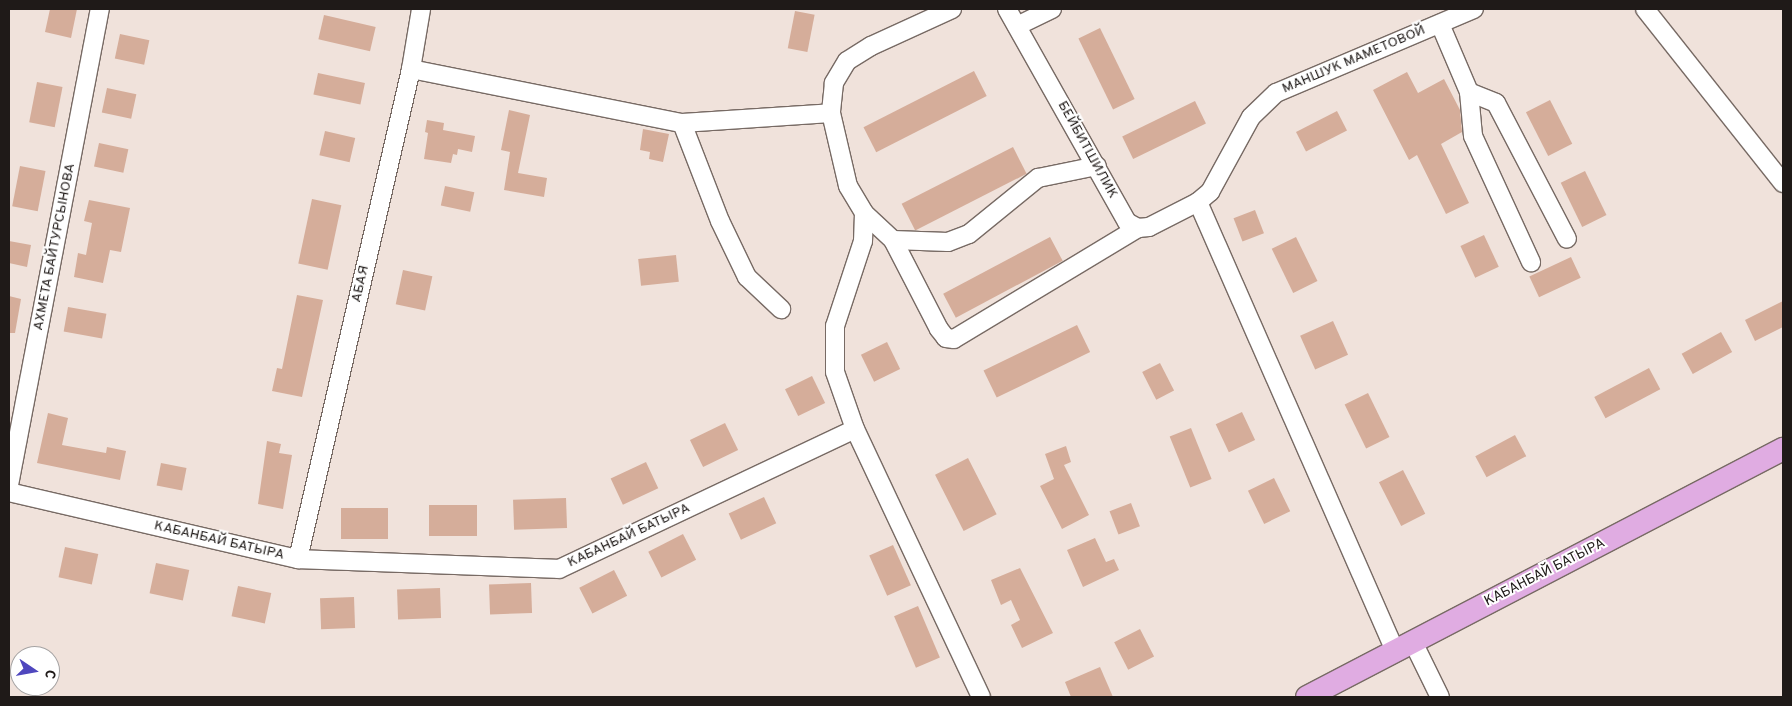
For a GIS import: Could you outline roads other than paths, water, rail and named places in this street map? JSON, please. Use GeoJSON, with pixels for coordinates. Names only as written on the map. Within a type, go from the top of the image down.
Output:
{"type":"FeatureCollection","features":[{"type":"Feature","properties":{"kind":"main road","name":"КАБАНБАЙ БАТЫРА"},"geometry":{"type":"LineString","coordinates":[[1307,697],[1783,449]]}},
{"type":"Feature","properties":{"kind":"street","name":"АХМЕТА БАЙТУРСЫНОВА"},"geometry":{"type":"LineString","coordinates":[[9,485],[100,9]]}},
{"type":"Feature","properties":{"kind":"street","name":"АБАЯ"},"geometry":{"type":"LineString","coordinates":[[298,559],[411,69],[421,9]]}},
{"type":"Feature","properties":{"kind":"street"},"geometry":{"type":"LineString","coordinates":[[952,9],[847,60],[834,84],[831,113],[848,186],[864,213],[893,240],[939,329],[946,338],[954,339],[1138,228],[1149,227],[1198,202],[1404,647],[1440,697]]}},
{"type":"Feature","properties":{"kind":"street","name":"БЕЙБИТШИЛИК"},"geometry":{"type":"LineString","coordinates":[[1007,9],[1098,166],[1126,222],[1138,228]]}},
{"type":"Feature","properties":{"kind":"street"},"geometry":{"type":"LineString","coordinates":[[1017,26],[1052,9]]}},
{"type":"Feature","properties":{"kind":"street","name":"МАНШУК МАМЕТОВОЙ"},"geometry":{"type":"LineString","coordinates":[[1198,202],[1210,192],[1251,117],[1276,93],[1474,9]]}},
{"type":"Feature","properties":{"kind":"street"},"geometry":{"type":"LineString","coordinates":[[1645,9],[1783,183]]}},
{"type":"Feature","properties":{"kind":"street"},"geometry":{"type":"LineString","coordinates":[[1440,24],[1469,92],[1473,136],[1531,262]]}},
{"type":"Feature","properties":{"kind":"street"},"geometry":{"type":"LineString","coordinates":[[411,69],[682,123],[831,113]]}},
{"type":"Feature","properties":{"kind":"street"},"geometry":{"type":"LineString","coordinates":[[1469,92],[1496,103],[1567,239]]}},
{"type":"Feature","properties":{"kind":"street"},"geometry":{"type":"LineString","coordinates":[[682,123],[720,221],[747,277],[781,309]]}},
{"type":"Feature","properties":{"kind":"street"},"geometry":{"type":"LineString","coordinates":[[893,240],[948,242],[969,234],[1038,178],[1098,166]]}},
{"type":"Feature","properties":{"kind":"street"},"geometry":{"type":"LineString","coordinates":[[864,213],[863,241],[835,326],[835,372],[855,429],[981,697]]}},
{"type":"Feature","properties":{"kind":"street","name":"КАБАНБАЙ БАТЫРА"},"geometry":{"type":"LineString","coordinates":[[9,492],[298,559],[559,569],[855,429]]}}]}
